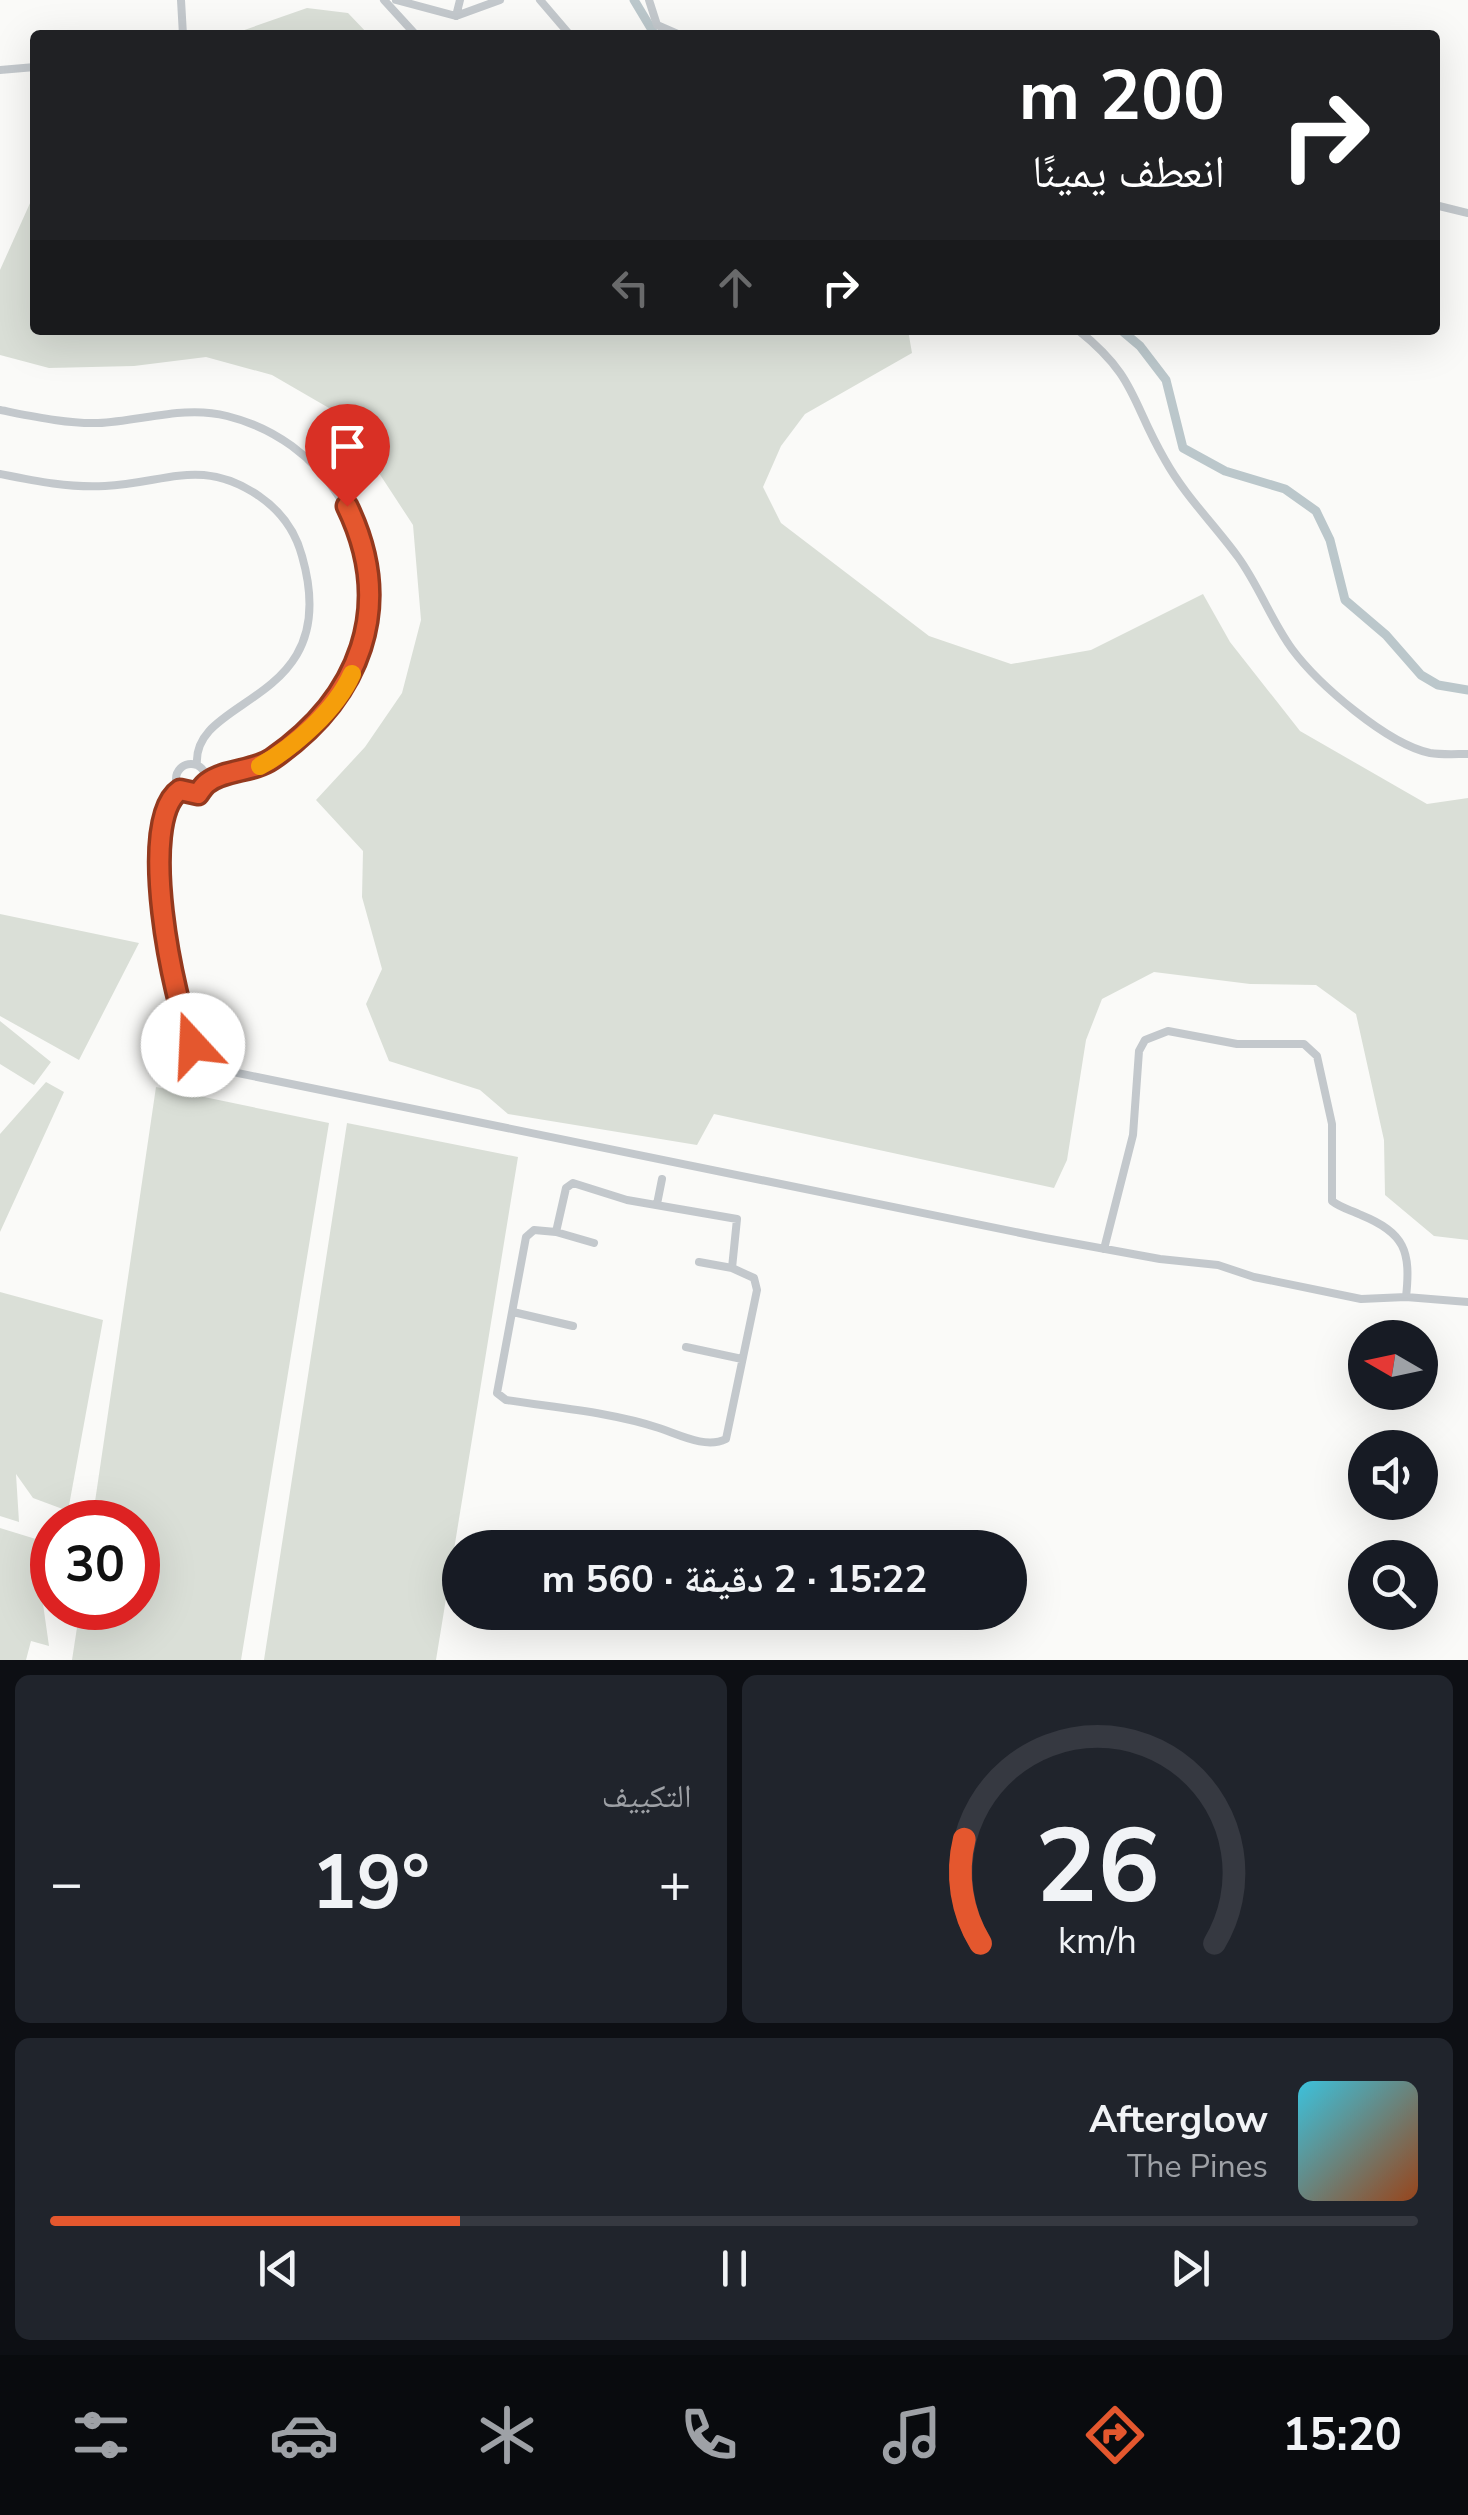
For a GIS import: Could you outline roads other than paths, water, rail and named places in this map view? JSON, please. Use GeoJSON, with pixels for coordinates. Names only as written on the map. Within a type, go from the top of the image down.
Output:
{"type":"FeatureCollection","features":[{"type":"Feature","properties":{"kind":"street"},"geometry":{"type":"LineString","coordinates":[[181,0],[183,30]]}},
{"type":"Feature","properties":{"kind":"street"},"geometry":{"type":"LineString","coordinates":[[384,0],[411,30]]}},
{"type":"Feature","properties":{"kind":"street"},"geometry":{"type":"LineString","coordinates":[[396,0],[456,16],[500,0]]}},
{"type":"Feature","properties":{"kind":"street"},"geometry":{"type":"LineString","coordinates":[[456,16],[460,0]]}},
{"type":"Feature","properties":{"kind":"street"},"geometry":{"type":"LineString","coordinates":[[540,0],[566,30]]}},
{"type":"Feature","properties":{"kind":"street"},"geometry":{"type":"LineString","coordinates":[[649,0],[661,30]]}},
{"type":"Feature","properties":{"kind":"street"},"geometry":{"type":"LineString","coordinates":[[0,70],[30,67]]}},
{"type":"Feature","properties":{"kind":"street"},"geometry":{"type":"LineString","coordinates":[[1440,206],[1468,212]]}},
{"type":"Feature","properties":{"kind":"street"},"geometry":{"type":"LineString","coordinates":[[1084,335],[1123,373],[1168,466],[1240,560],[1294,651],[1323,682],[1384,732],[1430,752],[1468,754]]}},
{"type":"Feature","properties":{"kind":"street"},"geometry":{"type":"LineString","coordinates":[[0,410],[97,423],[201,412],[224,415],[254,424],[291,445],[330,481],[347,506],[356,526],[368,591],[363,635],[350,680],[338,699],[274,758],[206,783],[193,795],[180,790],[176,781],[178,771],[187,764],[197,765],[204,770],[206,783]]}},
{"type":"Feature","properties":{"kind":"street"},"geometry":{"type":"LineString","coordinates":[[0,474],[77,486],[110,486],[182,474],[213,475],[243,486],[282,514],[300,547],[307,573],[311,598],[306,632],[284,674],[203,736],[196,752],[197,765]]}},
{"type":"Feature","properties":{"kind":"street"},"geometry":{"type":"LineString","coordinates":[[180,790],[171,796],[160,829],[160,872],[175,996],[193,1045],[223,1070],[1104,1249],[1218,1264],[1254,1277],[1361,1299],[1406,1296],[1468,1302]]}},
{"type":"Feature","properties":{"kind":"street"},"geometry":{"type":"LineString","coordinates":[[1104,1249],[1128,1162],[1139,1051],[1145,1040],[1168,1031],[1237,1044],[1304,1044],[1317,1056],[1332,1124],[1332,1201],[1380,1222],[1400,1240],[1408,1262],[1406,1296]]}},
{"type":"Feature","properties":{"kind":"street"},"geometry":{"type":"LineString","coordinates":[[657,1204],[662,1179]]}},
{"type":"Feature","properties":{"kind":"street"},"geometry":{"type":"LineString","coordinates":[[556,1232],[562,1200],[572,1183],[627,1200],[737,1219],[732,1268]]}},
{"type":"Feature","properties":{"kind":"street"},"geometry":{"type":"LineString","coordinates":[[594,1243],[534,1230],[526,1237],[497,1393],[502,1399],[588,1412],[717,1444],[726,1439],[757,1290],[754,1278],[732,1268],[699,1262]]}},
{"type":"Feature","properties":{"kind":"street"},"geometry":{"type":"LineString","coordinates":[[513,1312],[573,1326]]}},
{"type":"Feature","properties":{"kind":"street"},"geometry":{"type":"LineString","coordinates":[[686,1347],[742,1359]]}},
{"type":"Feature","properties":{"kind":"waterway"},"geometry":{"type":"LineString","coordinates":[[634,0],[652,30]]}},
{"type":"Feature","properties":{"kind":"waterway"},"geometry":{"type":"LineString","coordinates":[[1127,335],[1166,380],[1183,448],[1225,471],[1285,489],[1316,511],[1330,540],[1345,600],[1386,635],[1421,675],[1438,685],[1468,690]]}}]}
